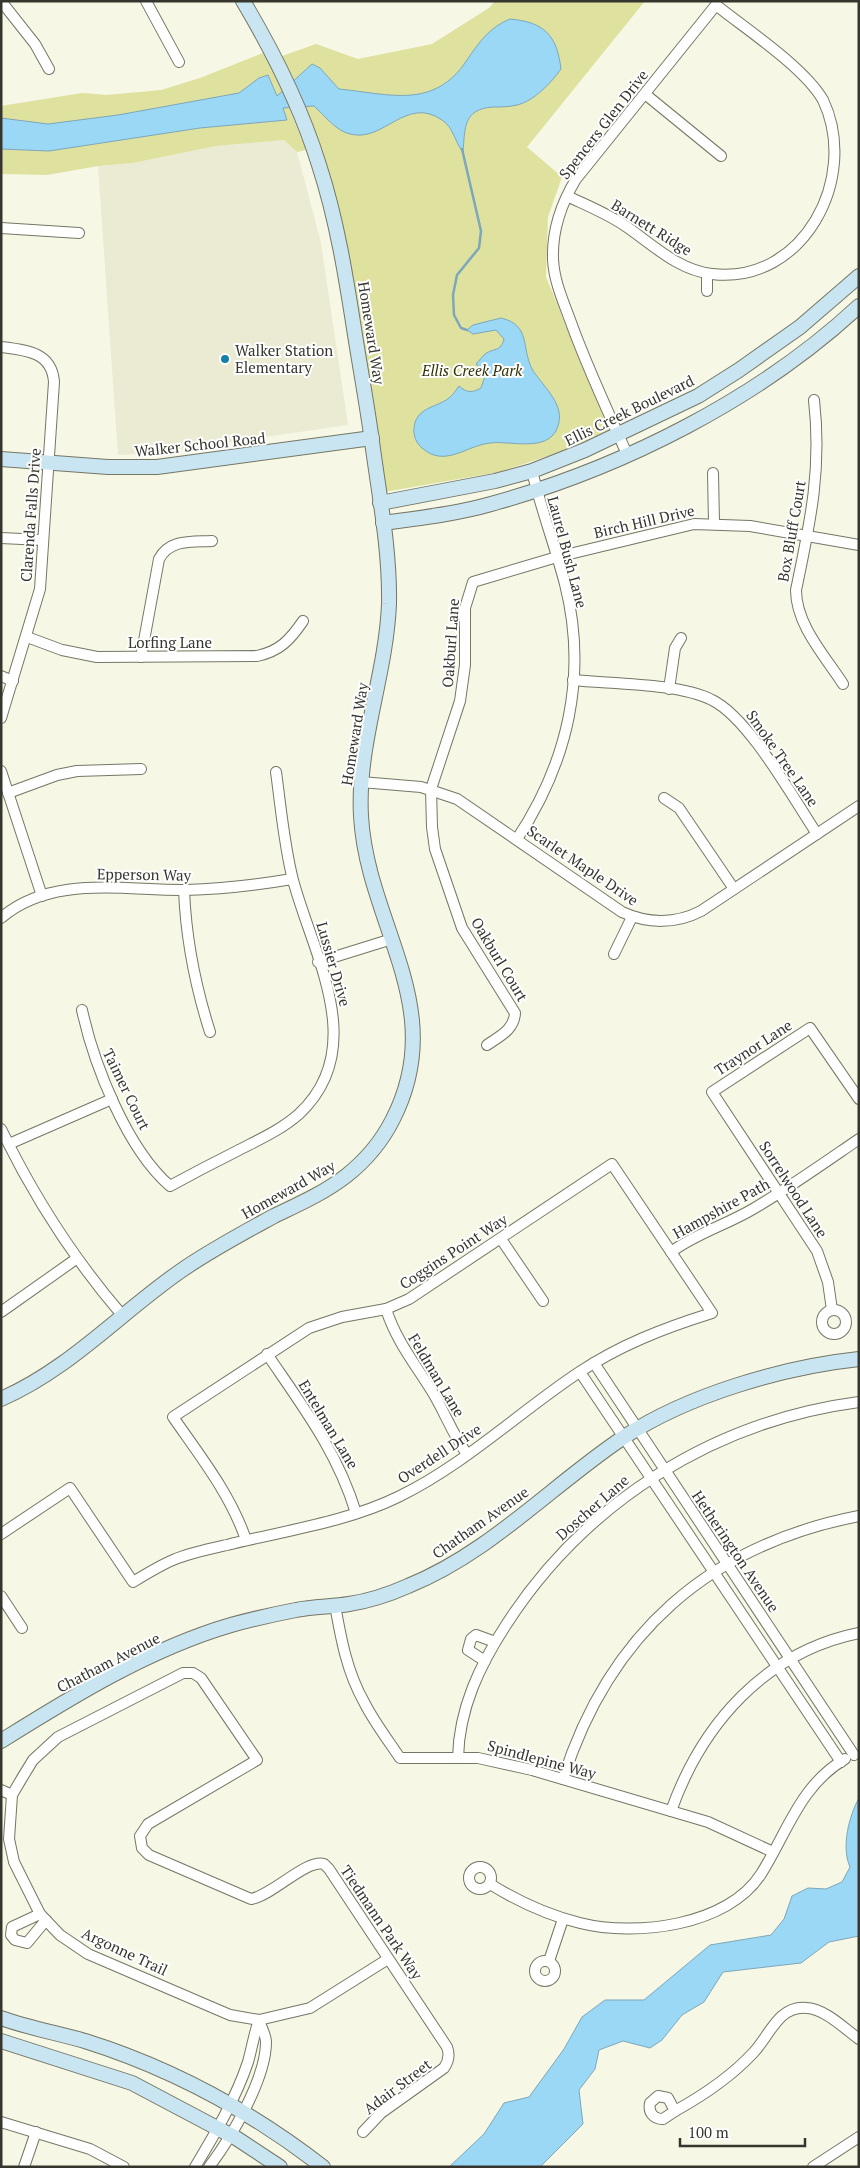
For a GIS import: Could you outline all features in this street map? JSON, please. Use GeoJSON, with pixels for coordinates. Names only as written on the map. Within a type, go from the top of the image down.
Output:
{"type":"FeatureCollection","features":[{"type":"Feature","properties":{"kind":"street"},"geometry":{"type":"LineString","coordinates":[[1,1],[35,44],[49,69]]}},
{"type":"Feature","properties":{"kind":"street"},"geometry":{"type":"LineString","coordinates":[[146,1],[179,62]]}},
{"type":"Feature","properties":{"kind":"street","name":"Homeward Way"},"geometry":{"type":"LineString","coordinates":[[1,1399],[46,1376],[74,1356],[148,1295],[208,1253],[330,1188],[358,1165],[381,1138],[398,1108],[409,1076],[413,1053],[412,1008],[406,980],[366,854],[361,816],[361,782],[365,750],[384,654],[388,610],[388,561],[372,438],[339,240],[321,171],[282,72],[243,1]]}},
{"type":"Feature","properties":{"kind":"street","name":"Spencers Glen Drive"},"geometry":{"type":"LineString","coordinates":[[627,454],[596,388],[557,281],[553,257],[557,222],[567,196],[582,171],[716,5],[805,77],[816,89],[827,108],[837,143],[838,172],[825,210],[811,231],[803,239]]}},
{"type":"Feature","properties":{"kind":"street"},"geometry":{"type":"LineString","coordinates":[[645,94],[721,156]]}},
{"type":"Feature","properties":{"kind":"street","name":"Barnett Ridge"},"geometry":{"type":"LineString","coordinates":[[567,196],[623,224],[678,262],[707,274],[740,274],[763,267],[788,253],[803,239]]}},
{"type":"Feature","properties":{"kind":"street"},"geometry":{"type":"LineString","coordinates":[[1,228],[80,233]]}},
{"type":"Feature","properties":{"kind":"street"},"geometry":{"type":"LineString","coordinates":[[707,274],[707,290]]}},
{"type":"Feature","properties":{"kind":"street","name":"Ellis Creek Boulevard"},"geometry":{"type":"LineString","coordinates":[[380,502],[495,481],[532,471],[585,450],[698,396],[739,370],[800,327],[859,276]]}},
{"type":"Feature","properties":{"kind":"street"},"geometry":{"type":"LineString","coordinates":[[383,522],[452,514],[492,504],[627,454],[719,408],[798,356],[859,306]]}},
{"type":"Feature","properties":{"kind":"street","name":"Clarenda Falls Drive"},"geometry":{"type":"LineString","coordinates":[[1,347],[36,353],[50,364],[54,373],[40,589],[1,718]]}},
{"type":"Feature","properties":{"kind":"street","name":"Box Bluff Court"},"geometry":{"type":"LineString","coordinates":[[814,400],[818,447],[814,501],[796,590],[797,605],[801,618],[843,684]]}},
{"type":"Feature","properties":{"kind":"street","name":"Walker School Road"},"geometry":{"type":"LineString","coordinates":[[1,459],[116,468],[157,467],[372,438]]}},
{"type":"Feature","properties":{"kind":"street","name":"Laurel Bush Lane"},"geometry":{"type":"LineString","coordinates":[[518,839],[536,810],[558,762],[571,709],[573,680],[570,612],[557,557],[532,471]]}},
{"type":"Feature","properties":{"kind":"street"},"geometry":{"type":"LineString","coordinates":[[713,474],[714,523]]}},
{"type":"Feature","properties":{"kind":"street","name":"Birch Hill Drive"},"geometry":{"type":"LineString","coordinates":[[498,574],[673,527],[714,523],[859,544]]}},
{"type":"Feature","properties":{"kind":"street"},"geometry":{"type":"LineString","coordinates":[[1,538],[43,540]]}},
{"type":"Feature","properties":{"kind":"street"},"geometry":{"type":"LineString","coordinates":[[140,657],[159,559],[164,549],[179,543],[212,541]]}},
{"type":"Feature","properties":{"kind":"street","name":"Oakburl Lane"},"geometry":{"type":"LineString","coordinates":[[431,789],[460,701],[465,665],[465,608],[468,594],[473,582],[498,574]]}},
{"type":"Feature","properties":{"kind":"street","name":"Lorfing Lane"},"geometry":{"type":"LineString","coordinates":[[27,637],[62,650],[97,657],[262,654],[274,651],[287,642],[303,621]]}},
{"type":"Feature","properties":{"kind":"street"},"geometry":{"type":"LineString","coordinates":[[669,689],[675,648],[681,638]]}},
{"type":"Feature","properties":{"kind":"street"},"geometry":{"type":"LineString","coordinates":[[1,676],[13,681]]}},
{"type":"Feature","properties":{"kind":"street","name":"Smoke Tree Lane"},"geometry":{"type":"LineString","coordinates":[[573,680],[669,689],[712,699],[731,712],[749,732],[817,834]]}},
{"type":"Feature","properties":{"kind":"street"},"geometry":{"type":"LineString","coordinates":[[8,793],[57,775],[77,771],[141,769]]}},
{"type":"Feature","properties":{"kind":"street"},"geometry":{"type":"LineString","coordinates":[[1,771],[42,896]]}},
{"type":"Feature","properties":{"kind":"street","name":"Lussier Drive"},"geometry":{"type":"LineString","coordinates":[[158,1176],[170,1186],[273,1132],[297,1115],[316,1094],[328,1068],[334,1040],[333,1012],[292,879],[276,772]]}},
{"type":"Feature","properties":{"kind":"street","name":"Scarlet Maple Drive"},"geometry":{"type":"LineString","coordinates":[[361,782],[431,789],[457,799],[518,839],[614,907],[632,917],[656,922],[687,917],[701,911],[859,806]]}},
{"type":"Feature","properties":{"kind":"street","name":"Oakburl Court"},"geometry":{"type":"LineString","coordinates":[[431,789],[432,827],[435,849],[462,928],[515,1013],[515,1022],[510,1029],[487,1045]]}},
{"type":"Feature","properties":{"kind":"street"},"geometry":{"type":"LineString","coordinates":[[664,798],[679,808],[734,889]]}},
{"type":"Feature","properties":{"kind":"street","name":"Epperson Way"},"geometry":{"type":"LineString","coordinates":[[1,918],[30,899],[69,890],[94,888],[184,890],[233,888],[292,879]]}},
{"type":"Feature","properties":{"kind":"street"},"geometry":{"type":"LineString","coordinates":[[184,890],[188,943],[196,986],[210,1032]]}},
{"type":"Feature","properties":{"kind":"street"},"geometry":{"type":"LineString","coordinates":[[614,954],[632,917]]}},
{"type":"Feature","properties":{"kind":"street"},"geometry":{"type":"LineString","coordinates":[[318,962],[392,939]]}},
{"type":"Feature","properties":{"kind":"street","name":"Taimer Court"},"geometry":{"type":"LineString","coordinates":[[82,1010],[90,1046],[112,1099],[144,1156],[158,1176]]}},
{"type":"Feature","properties":{"kind":"street","name":"Traynor Lane"},"geometry":{"type":"LineString","coordinates":[[712,1092],[810,1028],[859,1099]]}},
{"type":"Feature","properties":{"kind":"street","name":"Sorrelwood Lane"},"geometry":{"type":"LineString","coordinates":[[712,1092],[820,1258],[828,1282],[832,1310]]}},
{"type":"Feature","properties":{"kind":"street"},"geometry":{"type":"LineString","coordinates":[[9,1144],[112,1099]]}},
{"type":"Feature","properties":{"kind":"street"},"geometry":{"type":"LineString","coordinates":[[1,1129],[50,1219],[76,1259],[122,1315]]}},
{"type":"Feature","properties":{"kind":"street","name":"Hampshire Path"},"geometry":{"type":"LineString","coordinates":[[671,1252],[688,1240],[751,1210],[859,1139]]}},
{"type":"Feature","properties":{"kind":"street","name":"Coggins Point Way"},"geometry":{"type":"LineString","coordinates":[[246,1540],[230,1502],[174,1417],[293,1337],[323,1322],[386,1309],[426,1289],[612,1164],[671,1252]]}},
{"type":"Feature","properties":{"kind":"street"},"geometry":{"type":"LineString","coordinates":[[501,1239],[543,1301]]}},
{"type":"Feature","properties":{"kind":"street","name":"Overdell Drive"},"geometry":{"type":"LineString","coordinates":[[1,1534],[70,1488],[133,1582],[174,1559],[356,1513],[383,1503],[424,1484],[594,1363],[654,1332],[712,1313],[671,1252]]}},
{"type":"Feature","properties":{"kind":"street"},"geometry":{"type":"LineString","coordinates":[[1,1312],[76,1259]]}},
{"type":"Feature","properties":{"kind":"street","name":"Feldman Lane"},"geometry":{"type":"LineString","coordinates":[[386,1309],[398,1340],[434,1394],[450,1428],[467,1454]]}},
{"type":"Feature","properties":{"kind":"street","name":"Entelman Lane"},"geometry":{"type":"LineString","coordinates":[[267,1354],[336,1460],[346,1482],[356,1513]]}},
{"type":"Feature","properties":{"kind":"street","name":"Chatham Avenue"},"geometry":{"type":"LineString","coordinates":[[1,1741],[114,1674],[179,1645],[229,1626],[268,1616],[358,1602],[408,1586],[461,1559],[623,1438],[667,1412],[692,1402],[789,1371],[859,1360]]}},
{"type":"Feature","properties":{"kind":"street","name":"Hetherington Avenue"},"geometry":{"type":"LineString","coordinates":[[594,1363],[791,1660],[856,1753]]}},
{"type":"Feature","properties":{"kind":"street","name":"Hetherington Avenue"},"geometry":{"type":"LineString","coordinates":[[580,1372],[842,1762]]}},
{"type":"Feature","properties":{"kind":"street","name":"Doscher Lane"},"geometry":{"type":"LineString","coordinates":[[458,1758],[458,1739],[466,1702],[495,1642],[519,1605],[565,1549],[619,1500],[664,1469],[726,1438],[767,1422],[806,1411],[859,1402]]}},
{"type":"Feature","properties":{"kind":"street"},"geometry":{"type":"LineString","coordinates":[[562,1779],[574,1743],[584,1721],[616,1666],[641,1634],[662,1613],[714,1572],[781,1537],[807,1528],[859,1516]]}},
{"type":"Feature","properties":{"kind":"street"},"geometry":{"type":"LineString","coordinates":[[1,1596],[22,1628]]}},
{"type":"Feature","properties":{"kind":"street","name":"Spindlepine Way"},"geometry":{"type":"LineString","coordinates":[[335,1605],[343,1650],[352,1678],[364,1703],[400,1758],[478,1758],[505,1763],[708,1822],[773,1852]]}},
{"type":"Feature","properties":{"kind":"street"},"geometry":{"type":"LineString","coordinates":[[671,1811],[689,1766],[713,1728],[742,1694],[791,1660],[833,1640],[859,1633]]}},
{"type":"Feature","properties":{"kind":"street"},"geometry":{"type":"LineString","coordinates":[[485,1662],[468,1650],[471,1639],[476,1636],[495,1642]]}},
{"type":"Feature","properties":{"kind":"street","name":"Argonne Trail"},"geometry":{"type":"LineString","coordinates":[[193,1673],[182,1673],[58,1737],[34,1760],[12,1795],[9,1839],[14,1862],[43,1917],[60,1934],[88,1954],[230,2015],[259,2020],[310,2008],[388,1959]]}},
{"type":"Feature","properties":{"kind":"street","name":"Tiedmann Park Way"},"geometry":{"type":"LineString","coordinates":[[193,1673],[201,1678],[257,1760],[148,1824],[140,1836],[142,1848],[149,1855],[251,1899],[262,1897],[313,1864],[324,1864],[447,2047],[448,2063]]}},
{"type":"Feature","properties":{"kind":"street"},"geometry":{"type":"LineString","coordinates":[[490,1884],[520,1903],[583,1924],[620,1927],[648,1926],[697,1920],[723,1909],[747,1891],[761,1875],[802,1799],[819,1780],[856,1753]]}},
{"type":"Feature","properties":{"kind":"street"},"geometry":{"type":"LineString","coordinates":[[1,1790],[12,1795]]}},
{"type":"Feature","properties":{"kind":"street"},"geometry":{"type":"LineString","coordinates":[[548,1961],[564,1919]]}},
{"type":"Feature","properties":{"kind":"street"},"geometry":{"type":"LineString","coordinates":[[675,2111],[713,2088],[736,2070],[757,2050],[782,2016],[795,2009],[813,2009],[859,2039]]}},
{"type":"Feature","properties":{"kind":"street"},"geometry":{"type":"LineString","coordinates":[[1,2018],[85,2042],[140,2061],[199,2087],[243,2113],[323,2167]]}},
{"type":"Feature","properties":{"kind":"street"},"geometry":{"type":"LineString","coordinates":[[209,2167],[223,2131],[229,2105],[248,2062],[259,2020]]}},
{"type":"Feature","properties":{"kind":"street"},"geometry":{"type":"LineString","coordinates":[[195,2167],[223,2131],[243,2113],[261,2071],[265,2048],[266,2041],[259,2020]]}},
{"type":"Feature","properties":{"kind":"street"},"geometry":{"type":"LineString","coordinates":[[1,2041],[132,2083],[223,2131],[280,2167]]}},
{"type":"Feature","properties":{"kind":"street","name":"Adair Street"},"geometry":{"type":"LineString","coordinates":[[363,2132],[381,2113],[444,2068],[448,2063]]}},
{"type":"Feature","properties":{"kind":"street"},"geometry":{"type":"LineString","coordinates":[[1,2122],[90,2149],[124,2167]]}},
{"type":"Feature","properties":{"kind":"street"},"geometry":{"type":"LineString","coordinates":[[24,2167],[36,2132]]}},
{"type":"Feature","properties":{"kind":"street"},"geometry":{"type":"LineString","coordinates":[[813,2167],[859,2137]]}},
{"type":"Feature","properties":{"kind":"shaded area","name":"Walker Station Elementary"},"geometry":{"type":"Polygon","coordinates":[[[284,140],[297,152],[321,243],[348,425],[154,453],[118,455],[98,166],[133,163],[216,146],[284,140]]]}},
{"type":"Feature","properties":{"kind":"green space","name":"Ellis Creek Park"},"geometry":{"type":"Polygon","coordinates":[[[495,1],[645,1],[527,147],[562,177],[548,217],[546,277],[610,432],[557,453],[499,472],[384,492],[356,290],[339,210],[319,142],[282,56],[316,44],[358,59],[432,44],[489,8],[495,1]]]}},
{"type":"Feature","properties":{"kind":"green space"},"geometry":{"type":"Polygon","coordinates":[[[263,53],[274,71],[306,150],[297,152],[284,140],[216,146],[133,163],[98,166],[47,175],[1,174],[1,106],[82,93],[107,95],[161,90],[200,78],[263,53]]]}},
{"type":"Feature","properties":{"kind":"water"},"geometry":{"type":"Polygon","coordinates":[[[510,19],[532,23],[547,32],[556,47],[561,69],[530,100],[514,106],[483,109],[471,116],[465,128],[463,152],[446,123],[429,114],[417,113],[406,116],[374,132],[362,135],[350,134],[340,130],[314,106],[283,108],[287,120],[200,128],[49,151],[1,149],[1,118],[48,124],[118,115],[239,93],[259,78],[268,75],[277,96],[312,64],[320,68],[339,89],[393,95],[410,95],[425,92],[440,86],[454,76],[486,36],[497,26],[510,19]]]}},
{"type":"Feature","properties":{"kind":"water"},"geometry":{"type":"Polygon","coordinates":[[[501,318],[510,321],[521,331],[532,369],[555,400],[558,407],[559,422],[555,432],[549,439],[530,444],[490,443],[447,456],[430,454],[416,440],[414,431],[418,416],[427,409],[449,398],[459,386],[470,392],[481,388],[485,376],[482,369],[476,364],[485,354],[499,348],[504,339],[496,330],[473,334],[467,330],[473,325],[501,318]]]}},
{"type":"Feature","properties":{"kind":"water"},"geometry":{"type":"Polygon","coordinates":[[[859,1798],[859,1936],[829,1942],[801,1963],[723,1972],[704,2002],[682,2015],[662,2040],[650,2048],[623,2041],[599,2050],[595,2069],[579,2090],[583,2124],[540,2167],[449,2167],[484,2134],[504,2103],[529,2097],[564,2049],[582,2017],[605,2000],[644,2000],[710,1945],[771,1935],[784,1919],[792,1896],[808,1888],[826,1889],[842,1882],[850,1867],[846,1850],[849,1822],[859,1798]]]}},
{"type":"Feature","properties":{"kind":"waterway"},"geometry":{"type":"LineString","coordinates":[[462,149],[481,231],[479,248],[457,275],[453,295],[454,315],[461,328],[467,330]]}},
{"type":"Feature","properties":{"kind":"place","name":"Walker Station Elementary"},"geometry":{"type":"Point","coordinates":[225,359]}}]}
